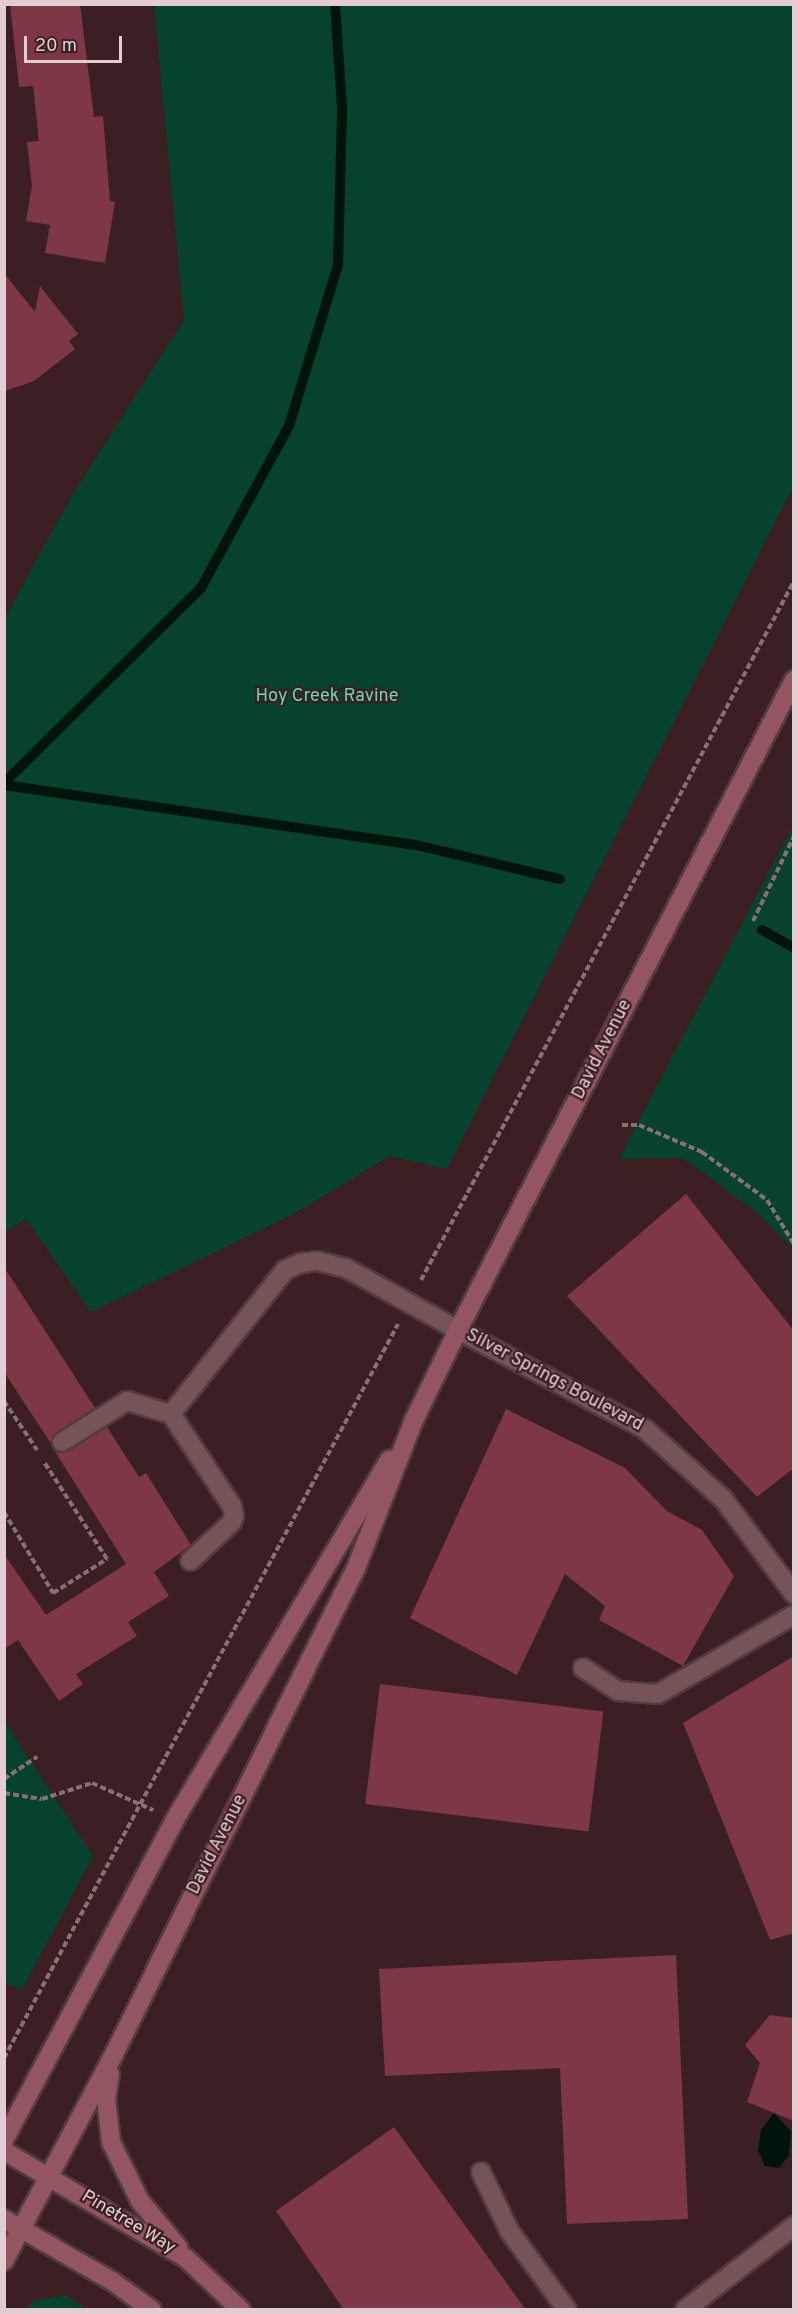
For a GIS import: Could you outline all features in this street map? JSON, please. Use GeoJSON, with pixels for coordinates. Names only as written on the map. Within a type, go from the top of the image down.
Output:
{"type":"FeatureCollection","features":[{"type":"Feature","properties":{"kind":"main road","name":"David Avenue"},"geometry":{"type":"LineString","coordinates":[[4,2261],[114,2054],[356,1568],[414,1420],[458,1330],[794,680]]}},
{"type":"Feature","properties":{"kind":"main road","name":"David Avenue"},"geometry":{"type":"LineString","coordinates":[[4,2140],[175,1821],[414,1420]]}},
{"type":"Feature","properties":{"kind":"main road"},"geometry":{"type":"LineString","coordinates":[[114,2054],[106,2098],[111,2142],[140,2202],[187,2259]]}},
{"type":"Feature","properties":{"kind":"main road","name":"Pinetree Way"},"geometry":{"type":"LineString","coordinates":[[4,2151],[51,2176],[187,2259],[241,2310]]}},
{"type":"Feature","properties":{"kind":"main road"},"geometry":{"type":"LineString","coordinates":[[4,2220],[112,2281],[152,2310]]}},
{"type":"Feature","properties":{"kind":"street","name":"Silver Springs Boulevard"},"geometry":{"type":"LineString","coordinates":[[171,1414],[285,1270],[301,1263],[317,1261],[346,1268],[645,1429],[724,1500],[794,1594]]}},
{"type":"Feature","properties":{"kind":"street"},"geometry":{"type":"LineString","coordinates":[[62,1443],[127,1401],[171,1414],[232,1506],[234,1516],[232,1522],[190,1561]]}},
{"type":"Feature","properties":{"kind":"street"},"geometry":{"type":"LineString","coordinates":[[583,1668],[618,1691],[658,1694],[794,1615]]}},
{"type":"Feature","properties":{"kind":"street"},"geometry":{"type":"LineString","coordinates":[[481,2172],[510,2232],[567,2310]]}},
{"type":"Feature","properties":{"kind":"street"},"geometry":{"type":"LineString","coordinates":[[685,2310],[794,2226]]}},
{"type":"Feature","properties":{"kind":"path"},"geometry":{"type":"LineString","coordinates":[[753,921],[794,836]]}},
{"type":"Feature","properties":{"kind":"path"},"geometry":{"type":"LineString","coordinates":[[622,1125],[639,1125],[702,1152],[767,1200],[794,1244]]}},
{"type":"Feature","properties":{"kind":"path"},"geometry":{"type":"LineString","coordinates":[[4,1401],[107,1558],[53,1593],[4,1512]]}},
{"type":"Feature","properties":{"kind":"path"},"geometry":{"type":"LineString","coordinates":[[4,1779],[37,1757]]}},
{"type":"Feature","properties":{"kind":"path"},"geometry":{"type":"LineString","coordinates":[[4,1793],[42,1799],[92,1783],[175,1821]]}},
{"type":"Feature","properties":{"kind":"green space","name":"Hoy Creek Ravine"},"geometry":{"type":"Polygon","coordinates":[[[154,5],[793,5],[793,487],[447,1169],[390,1156],[290,1216],[91,1312],[26,1219],[5,1232],[4,620],[71,497],[184,320],[154,5]]]}},
{"type":"Feature","properties":{"kind":"green space"},"geometry":{"type":"Polygon","coordinates":[[[793,826],[794,1248],[755,1211],[683,1158],[619,1159],[793,826]]]}},
{"type":"Feature","properties":{"kind":"green space"},"geometry":{"type":"Polygon","coordinates":[[[4,1721],[93,1856],[22,1990],[5,1983],[4,1721]]]}},
{"type":"Feature","properties":{"kind":"green space"},"geometry":{"type":"Polygon","coordinates":[[[65,2295],[87,2309],[28,2309],[33,2301],[65,2295]]]}},
{"type":"Feature","properties":{"kind":"shaded area"},"geometry":{"type":"Polygon","coordinates":[[[774,2113],[791,2131],[789,2155],[779,2168],[765,2166],[758,2150],[761,2130],[774,2113]]]}},
{"type":"Feature","properties":{"kind":"building"},"geometry":{"type":"Polygon","coordinates":[[[10,4],[80,4],[94,117],[103,116],[110,201],[115,202],[105,263],[45,253],[50,225],[26,221],[32,186],[27,142],[39,141],[33,86],[19,87],[10,4]]]}},
{"type":"Feature","properties":{"kind":"building"},"geometry":{"type":"Polygon","coordinates":[[[4,273],[35,312],[40,286],[78,334],[69,341],[75,349],[34,381],[4,391],[4,273]]]}},
{"type":"Feature","properties":{"kind":"building"},"geometry":{"type":"Polygon","coordinates":[[[686,1194],[794,1331],[794,1468],[757,1497],[567,1296],[686,1194]]]}},
{"type":"Feature","properties":{"kind":"building"},"geometry":{"type":"Polygon","coordinates":[[[4,1267],[95,1408],[56,1433],[52,1445],[4,1372],[4,1267]]]}},
{"type":"Feature","properties":{"kind":"building"},"geometry":{"type":"Polygon","coordinates":[[[506,1409],[625,1468],[667,1511],[702,1530],[734,1576],[683,1666],[599,1620],[605,1606],[565,1574],[517,1675],[410,1618],[506,1409]]]}},
{"type":"Feature","properties":{"kind":"building"},"geometry":{"type":"Polygon","coordinates":[[[107,1427],[139,1477],[146,1473],[191,1545],[154,1572],[169,1596],[128,1622],[137,1636],[76,1674],[83,1684],[59,1701],[18,1640],[4,1649],[4,1554],[46,1615],[126,1564],[54,1450],[67,1452],[107,1427]]]}},
{"type":"Feature","properties":{"kind":"building"},"geometry":{"type":"Polygon","coordinates":[[[794,1656],[794,1933],[770,1940],[683,1723],[794,1656]]]}},
{"type":"Feature","properties":{"kind":"building"},"geometry":{"type":"Polygon","coordinates":[[[380,1684],[603,1711],[589,1832],[365,1804],[380,1684]]]}},
{"type":"Feature","properties":{"kind":"building"},"geometry":{"type":"Polygon","coordinates":[[[676,1955],[688,2219],[567,2224],[560,2068],[385,2076],[379,1969],[676,1955]]]}},
{"type":"Feature","properties":{"kind":"building"},"geometry":{"type":"Polygon","coordinates":[[[770,2015],[794,2018],[794,2121],[747,2102],[760,2063],[745,2045],[770,2015]]]}},
{"type":"Feature","properties":{"kind":"building"},"geometry":{"type":"Polygon","coordinates":[[[394,2127],[526,2310],[344,2310],[276,2211],[394,2127]]]}},
{"type":"Feature","properties":{"kind":"waterway"},"geometry":{"type":"LineString","coordinates":[[4,783],[201,588],[289,426],[338,265],[342,107],[335,4]]}},
{"type":"Feature","properties":{"kind":"waterway"},"geometry":{"type":"LineString","coordinates":[[4,785],[416,845],[560,879]]}},
{"type":"Feature","properties":{"kind":"waterway"},"geometry":{"type":"LineString","coordinates":[[762,930],[794,948]]}}]}
